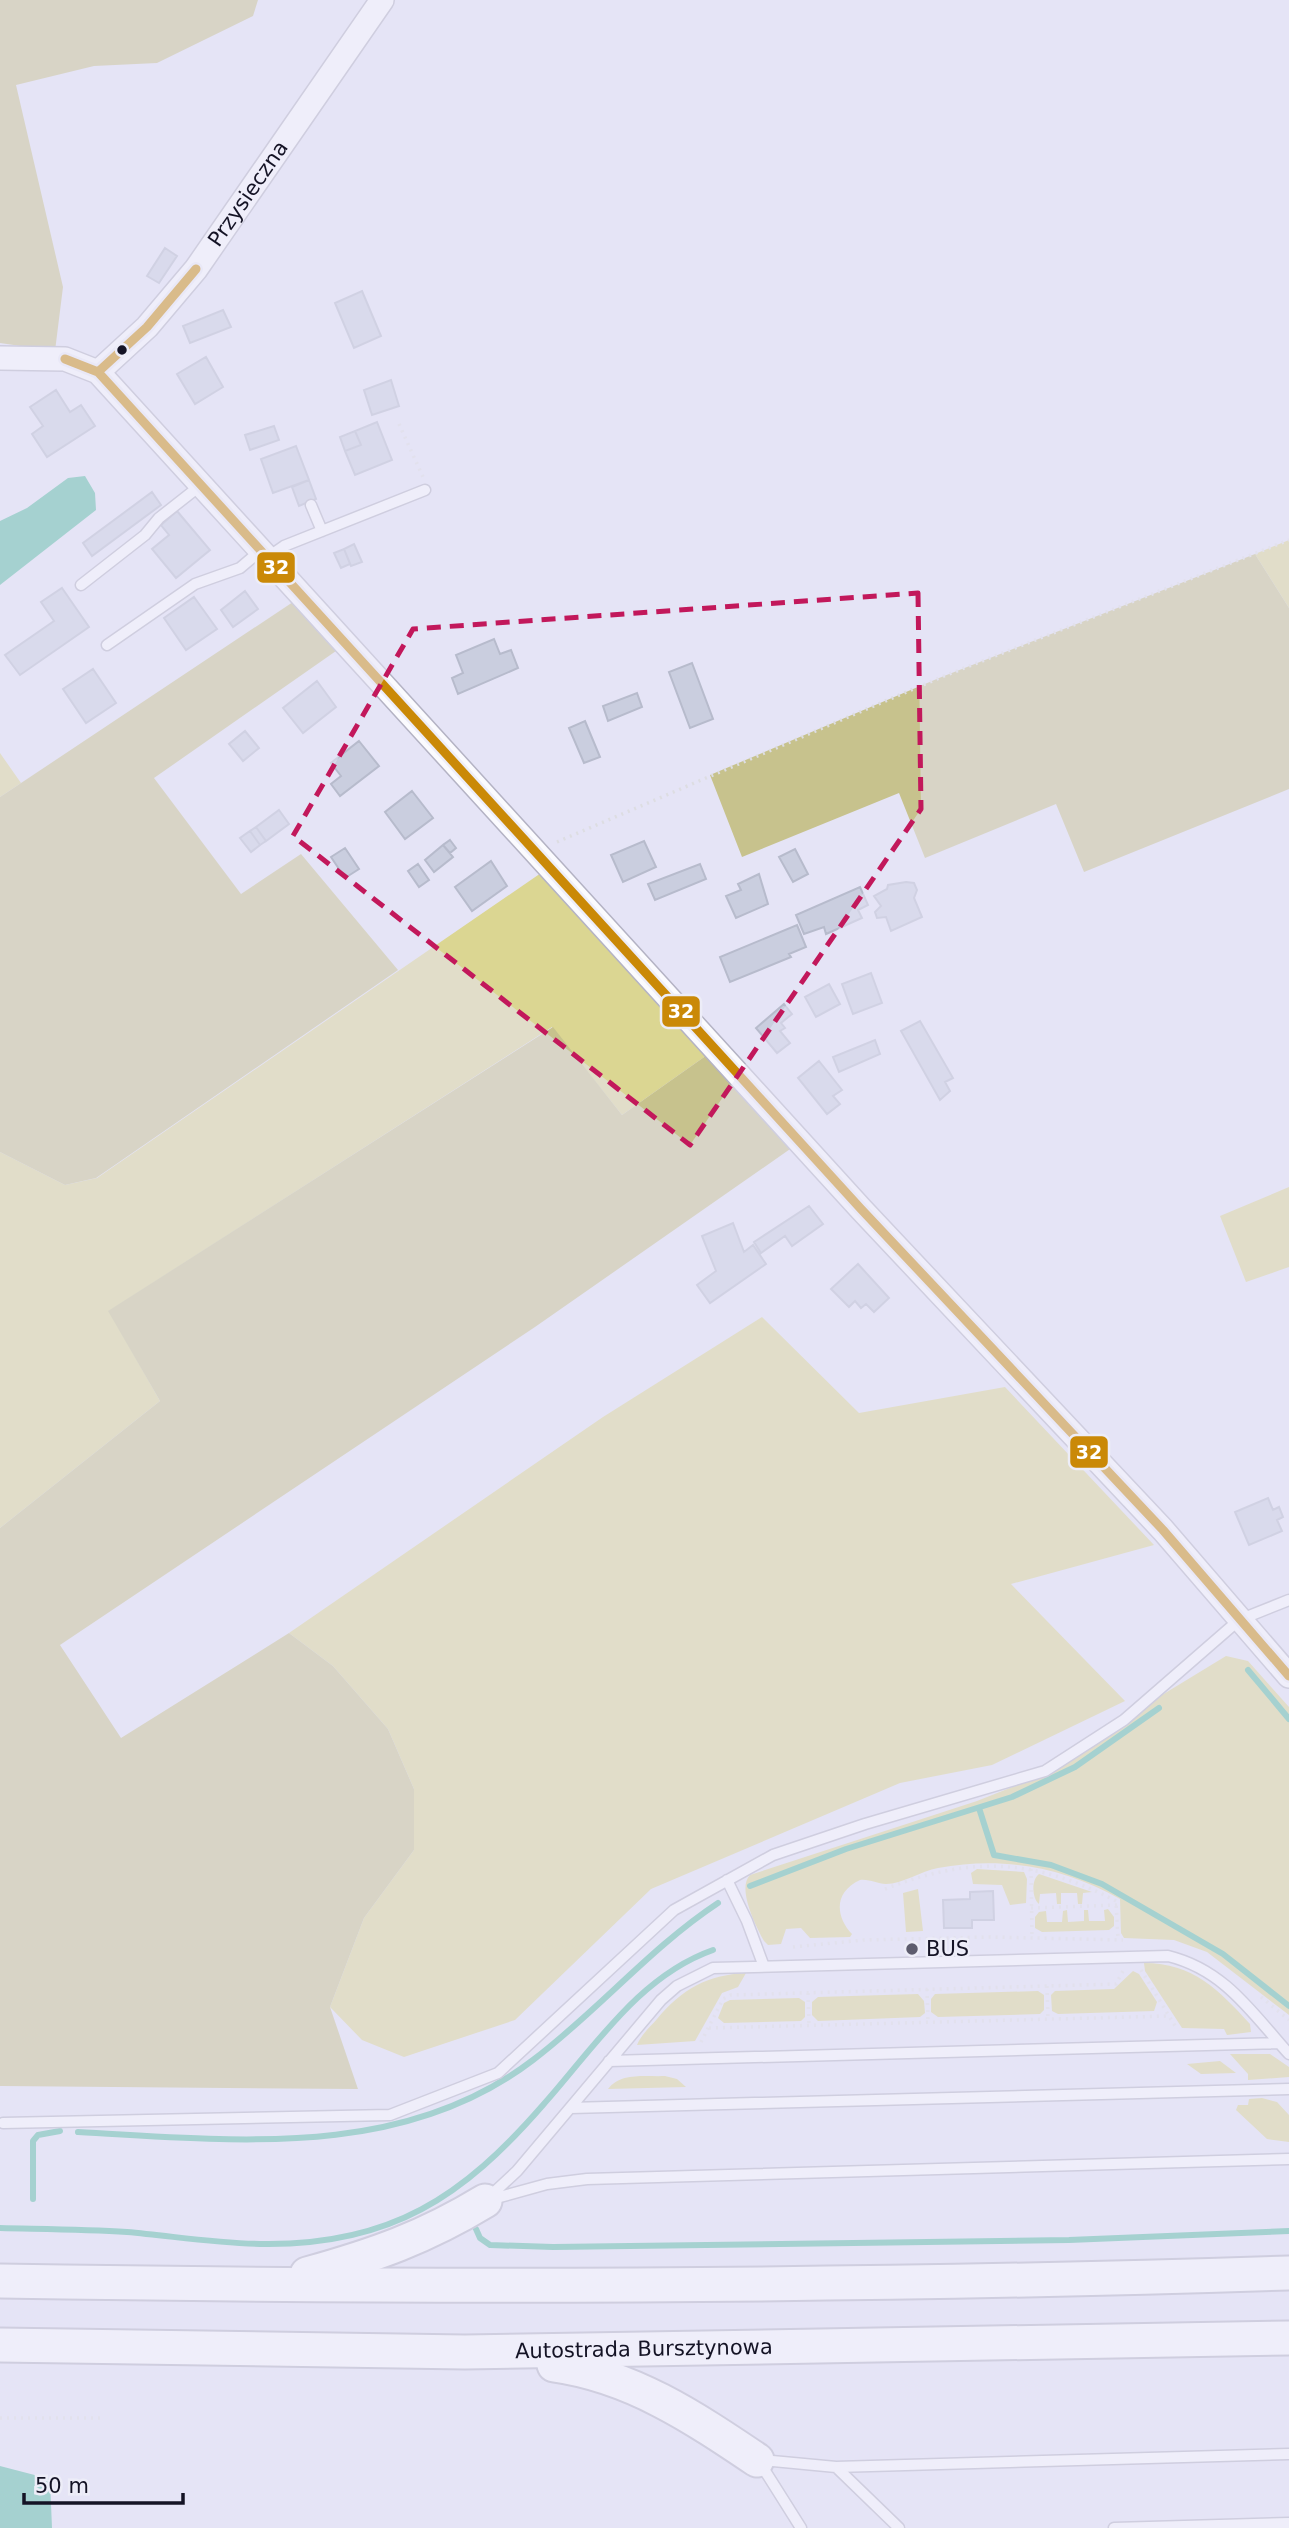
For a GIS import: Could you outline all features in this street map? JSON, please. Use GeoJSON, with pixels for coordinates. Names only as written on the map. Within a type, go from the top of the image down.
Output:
{"type":"FeatureCollection","features":[{"type":"Feature","properties":{"kind":"highway"},"geometry":{"type":"LineString","coordinates":[[268,2285],[382,2253],[420,2238],[485,2201]]}},
{"type":"Feature","properties":{"kind":"highway"},"geometry":{"type":"LineString","coordinates":[[0,2281],[268,2285],[757,2285],[1289,2273]]}},
{"type":"Feature","properties":{"kind":"highway","name":"Autostrada Bursztynowa"},"geometry":{"type":"LineString","coordinates":[[0,2345],[465,2352],[973,2346],[1289,2338]]}},
{"type":"Feature","properties":{"kind":"highway"},"geometry":{"type":"LineString","coordinates":[[465,2352],[559,2365],[639,2388],[678,2408],[757,2460]]}},
{"type":"Feature","properties":{"kind":"street","name":"Przysieczna"},"geometry":{"type":"LineString","coordinates":[[98,372],[147,327],[196,269],[382,0]]}},
{"type":"Feature","properties":{"kind":"street"},"geometry":{"type":"LineString","coordinates":[[0,358],[65,359],[98,372],[861,1209],[1163,1530],[1289,1676]]}},
{"type":"Feature","properties":{"kind":"lane"},"geometry":{"type":"LineString","coordinates":[[81,584],[145,536],[159,518],[201,485]]}},
{"type":"Feature","properties":{"kind":"lane"},"geometry":{"type":"LineString","coordinates":[[107,645],[195,584],[240,568],[264,554],[425,490]]}},
{"type":"Feature","properties":{"kind":"lane"},"geometry":{"type":"LineString","coordinates":[[311,505],[322,531]]}},
{"type":"Feature","properties":{"kind":"lane"},"geometry":{"type":"LineString","coordinates":[[3,2123],[390,2115],[498,2073],[674,1910],[773,1855],[865,1824],[1045,1771],[1124,1720],[1239,1620],[1289,1600]]}},
{"type":"Feature","properties":{"kind":"lane"},"geometry":{"type":"LineString","coordinates":[[727,1880],[747,1921],[763,1964]]}},
{"type":"Feature","properties":{"kind":"lane"},"geometry":{"type":"LineString","coordinates":[[485,2201],[517,2171],[661,2000],[677,1986],[713,1968],[763,1964],[1168,1956],[1188,1961],[1220,1978],[1289,2054]]}},
{"type":"Feature","properties":{"kind":"lane"},"geometry":{"type":"LineString","coordinates":[[610,2061],[1279,2043]]}},
{"type":"Feature","properties":{"kind":"lane"},"geometry":{"type":"LineString","coordinates":[[569,2108],[1289,2089]]}},
{"type":"Feature","properties":{"kind":"lane"},"geometry":{"type":"LineString","coordinates":[[485,2201],[547,2184],[587,2179],[1289,2159]]}},
{"type":"Feature","properties":{"kind":"lane"},"geometry":{"type":"LineString","coordinates":[[757,2460],[836,2467],[1289,2454]]}},
{"type":"Feature","properties":{"kind":"lane"},"geometry":{"type":"LineString","coordinates":[[757,2460],[801,2528]]}},
{"type":"Feature","properties":{"kind":"lane"},"geometry":{"type":"LineString","coordinates":[[836,2467],[899,2528]]}},
{"type":"Feature","properties":{"kind":"lane"},"geometry":{"type":"LineString","coordinates":[[1114,2528],[1289,2523]]}},
{"type":"Feature","properties":{"kind":"path"},"geometry":{"type":"LineString","coordinates":[[399,424],[424,478],[425,490]]}},
{"type":"Feature","properties":{"kind":"path"},"geometry":{"type":"LineString","coordinates":[[536,852],[939,678],[1289,540]]}},
{"type":"Feature","properties":{"kind":"path"},"geometry":{"type":"LineString","coordinates":[[885,1889],[946,1870],[984,1866],[1031,1869],[1077,1882],[1116,1901],[1118,1940]]}},
{"type":"Feature","properties":{"kind":"path"},"geometry":{"type":"LineString","coordinates":[[1031,1869],[1032,1938]]}},
{"type":"Feature","properties":{"kind":"path"},"geometry":{"type":"LineString","coordinates":[[1031,1908],[1117,1905]]}},
{"type":"Feature","properties":{"kind":"path"},"geometry":{"type":"LineString","coordinates":[[699,2046],[727,1996],[1115,1984],[1124,1968],[1139,1967],[1180,2034]]}},
{"type":"Feature","properties":{"kind":"path"},"geometry":{"type":"LineString","coordinates":[[1046,1986],[1048,2019]]}},
{"type":"Feature","properties":{"kind":"path"},"geometry":{"type":"LineString","coordinates":[[927,1989],[928,2022]]}},
{"type":"Feature","properties":{"kind":"path"},"geometry":{"type":"LineString","coordinates":[[808,1993],[809,2025]]}},
{"type":"Feature","properties":{"kind":"path"},"geometry":{"type":"LineString","coordinates":[[708,2028],[1169,2016]]}},
{"type":"Feature","properties":{"kind":"path"},"geometry":{"type":"LineString","coordinates":[[0,2418],[102,2418]]}},
{"type":"Feature","properties":{"kind":"highlighted area"},"geometry":{"type":"Polygon","coordinates":[[[918,593],[921,809],[690,1145],[293,836],[413,629],[918,593]]]}},
{"type":"Feature","properties":{"kind":"shaded area"},"geometry":{"type":"Polygon","coordinates":[[[0,0],[258,0],[253,16],[157,63],[94,66],[16,85],[63,287],[55,351],[0,343],[0,0]]]}},
{"type":"Feature","properties":{"kind":"shaded area"},"geometry":{"type":"Polygon","coordinates":[[[85,476],[95,493],[96,510],[0,585],[0,521],[27,508],[68,478],[85,476]]]}},
{"type":"Feature","properties":{"kind":"shaded area"},"geometry":{"type":"Polygon","coordinates":[[[1289,540],[1289,608],[1255,554],[1289,540]]]}},
{"type":"Feature","properties":{"kind":"shaded area"},"geometry":{"type":"Polygon","coordinates":[[[1255,554],[1289,608],[1289,789],[1084,872],[1056,804],[925,858],[899,793],[742,857],[710,775],[939,678],[1255,554]]]}},
{"type":"Feature","properties":{"kind":"shaded area"},"geometry":{"type":"Polygon","coordinates":[[[302,596],[346,644],[154,778],[241,894],[301,854],[398,970],[96,1178],[65,1185],[0,1152],[0,797],[302,596]]]}},
{"type":"Feature","properties":{"kind":"shaded area"},"geometry":{"type":"Polygon","coordinates":[[[0,753],[21,783],[0,797],[0,753]]]}},
{"type":"Feature","properties":{"kind":"shaded area"},"geometry":{"type":"Polygon","coordinates":[[[541,873],[707,1055],[622,1115],[552,1027],[109,1311],[160,1401],[0,1528],[0,1152],[65,1185],[97,1178],[541,873]]]}},
{"type":"Feature","properties":{"kind":"shaded area"},"geometry":{"type":"Polygon","coordinates":[[[553,1027],[622,1115],[707,1055],[793,1147],[535,1327],[60,1645],[121,1738],[289,1633],[333,1666],[388,1729],[414,1789],[414,1850],[364,1918],[330,2007],[358,2089],[0,2086],[0,1528],[160,1401],[108,1311],[553,1027]]]}},
{"type":"Feature","properties":{"kind":"shaded area"},"geometry":{"type":"Polygon","coordinates":[[[1289,1187],[1289,1267],[1246,1282],[1220,1216],[1289,1187]]]}},
{"type":"Feature","properties":{"kind":"shaded area"},"geometry":{"type":"Polygon","coordinates":[[[762,1317],[859,1413],[1005,1387],[1154,1545],[1011,1584],[1125,1701],[992,1765],[900,1783],[651,1889],[515,2020],[404,2057],[362,2040],[330,2007],[364,1918],[414,1850],[414,1789],[388,1729],[333,1666],[289,1633],[603,1417],[762,1317]]]}},
{"type":"Feature","properties":{"kind":"shaded area"},"geometry":{"type":"Polygon","coordinates":[[[1226,1656],[1248,1661],[1289,1707],[1289,2015],[1207,1952],[1174,1940],[1124,1938],[1121,1933],[1120,1899],[1077,1879],[1032,1867],[986,1863],[932,1870],[892,1883],[860,1880],[845,1891],[840,1905],[842,1920],[852,1934],[850,1937],[810,1938],[801,1928],[786,1929],[781,1944],[768,1945],[764,1941],[746,1897],[746,1881],[750,1875],[977,1801],[1053,1771],[1124,1727],[1162,1695],[1226,1656]]]}},
{"type":"Feature","properties":{"kind":"shaded area"},"geometry":{"type":"Polygon","coordinates":[[[977,1869],[1024,1872],[1027,1879],[1026,1903],[1010,1905],[1002,1885],[973,1884],[971,1873],[977,1869]]]}},
{"type":"Feature","properties":{"kind":"shaded area"},"geometry":{"type":"Polygon","coordinates":[[[1039,1874],[1092,1892],[1083,1893],[1082,1904],[1078,1904],[1077,1893],[1061,1893],[1061,1904],[1057,1904],[1056,1893],[1040,1894],[1039,1904],[1033,1889],[1039,1874]]]}},
{"type":"Feature","properties":{"kind":"shaded area"},"geometry":{"type":"Polygon","coordinates":[[[918,1889],[923,1931],[906,1932],[903,1893],[918,1889]]]}},
{"type":"Feature","properties":{"kind":"shaded area"},"geometry":{"type":"Polygon","coordinates":[[[1108,1909],[1114,1917],[1114,1926],[1109,1930],[1042,1932],[1035,1928],[1035,1917],[1039,1912],[1046,1911],[1047,1922],[1062,1922],[1063,1911],[1067,1910],[1068,1922],[1084,1921],[1084,1910],[1088,1910],[1089,1921],[1105,1921],[1104,1910],[1108,1909]]]}},
{"type":"Feature","properties":{"kind":"shaded area"},"geometry":{"type":"Polygon","coordinates":[[[1144,1963],[1177,1968],[1204,1981],[1250,2024],[1251,2032],[1227,2035],[1224,2029],[1182,2028],[1145,1971],[1144,1963]]]}},
{"type":"Feature","properties":{"kind":"shaded area"},"geometry":{"type":"Polygon","coordinates":[[[1133,1971],[1139,1974],[1157,2002],[1154,2011],[1058,2014],[1052,2011],[1051,1995],[1055,1991],[1114,1989],[1133,1971]]]}},
{"type":"Feature","properties":{"kind":"shaded area"},"geometry":{"type":"Polygon","coordinates":[[[746,1973],[738,1987],[722,1993],[695,2041],[637,2045],[666,2008],[686,1992],[719,1977],[746,1973]]]}},
{"type":"Feature","properties":{"kind":"shaded area"},"geometry":{"type":"Polygon","coordinates":[[[1038,1991],[1044,1995],[1044,2010],[1040,2014],[938,2017],[931,2012],[931,1999],[935,1994],[1038,1991]]]}},
{"type":"Feature","properties":{"kind":"shaded area"},"geometry":{"type":"Polygon","coordinates":[[[918,1994],[924,2001],[925,2013],[920,2017],[818,2021],[812,2015],[812,2002],[818,1997],[918,1994]]]}},
{"type":"Feature","properties":{"kind":"shaded area"},"geometry":{"type":"Polygon","coordinates":[[[799,1998],[805,2002],[805,2017],[801,2021],[724,2023],[718,2018],[724,2003],[730,2000],[799,1998]]]}},
{"type":"Feature","properties":{"kind":"shaded area"},"geometry":{"type":"Polygon","coordinates":[[[1230,2054],[1270,2054],[1289,2067],[1289,2077],[1248,2080],[1248,2074],[1230,2054]]]}},
{"type":"Feature","properties":{"kind":"shaded area"},"geometry":{"type":"Polygon","coordinates":[[[1220,2061],[1236,2073],[1201,2074],[1187,2064],[1220,2061]]]}},
{"type":"Feature","properties":{"kind":"shaded area"},"geometry":{"type":"Polygon","coordinates":[[[665,2076],[677,2079],[686,2087],[608,2089],[627,2078],[665,2076]]]}},
{"type":"Feature","properties":{"kind":"shaded area"},"geometry":{"type":"Polygon","coordinates":[[[1262,2098],[1277,2102],[1289,2115],[1289,2142],[1267,2139],[1236,2110],[1238,2105],[1248,2105],[1249,2099],[1262,2098]]]}},
{"type":"Feature","properties":{"kind":"shaded area"},"geometry":{"type":"Polygon","coordinates":[[[0,2466],[50,2479],[52,2528],[0,2528],[0,2466]]]}},
{"type":"Feature","properties":{"kind":"building"},"geometry":{"type":"Polygon","coordinates":[[[165,248],[177,256],[159,283],[147,276],[165,248]]]}},
{"type":"Feature","properties":{"kind":"building"},"geometry":{"type":"Polygon","coordinates":[[[362,291],[381,336],[354,348],[335,303],[362,291]]]}},
{"type":"Feature","properties":{"kind":"building"},"geometry":{"type":"Polygon","coordinates":[[[223,310],[231,327],[190,343],[183,326],[223,310]]]}},
{"type":"Feature","properties":{"kind":"building"},"geometry":{"type":"Polygon","coordinates":[[[206,357],[223,387],[195,404],[177,374],[206,357]]]}},
{"type":"Feature","properties":{"kind":"building"},"geometry":{"type":"Polygon","coordinates":[[[391,380],[399,406],[372,415],[364,390],[391,380]]]}},
{"type":"Feature","properties":{"kind":"building"},"geometry":{"type":"Polygon","coordinates":[[[56,390],[70,412],[81,405],[95,426],[47,457],[32,434],[43,426],[30,407],[56,390]]]}},
{"type":"Feature","properties":{"kind":"building"},"geometry":{"type":"Polygon","coordinates":[[[377,422],[392,460],[355,475],[345,451],[361,445],[355,431],[377,422]]]}},
{"type":"Feature","properties":{"kind":"building"},"geometry":{"type":"Polygon","coordinates":[[[274,426],[279,440],[250,450],[245,435],[274,426]]]}},
{"type":"Feature","properties":{"kind":"building"},"geometry":{"type":"Polygon","coordinates":[[[355,431],[361,445],[345,451],[340,437],[355,431]]]}},
{"type":"Feature","properties":{"kind":"building"},"geometry":{"type":"Polygon","coordinates":[[[296,446],[309,480],[273,493],[261,459],[296,446]]]}},
{"type":"Feature","properties":{"kind":"building"},"geometry":{"type":"Polygon","coordinates":[[[309,480],[316,499],[299,506],[292,487],[309,480]]]}},
{"type":"Feature","properties":{"kind":"building"},"geometry":{"type":"Polygon","coordinates":[[[152,492],[161,505],[92,556],[83,543],[152,492]]]}},
{"type":"Feature","properties":{"kind":"building"},"geometry":{"type":"Polygon","coordinates":[[[177,511],[210,550],[176,578],[152,549],[169,535],[161,525],[177,511]]]}},
{"type":"Feature","properties":{"kind":"building"},"geometry":{"type":"Polygon","coordinates":[[[354,544],[362,562],[351,566],[344,549],[354,544]]]}},
{"type":"Feature","properties":{"kind":"building"},"geometry":{"type":"Polygon","coordinates":[[[344,549],[350,564],[341,568],[334,553],[344,549]]]}},
{"type":"Feature","properties":{"kind":"building"},"geometry":{"type":"Polygon","coordinates":[[[62,588],[89,627],[20,675],[5,655],[54,621],[41,602],[62,588]]]}},
{"type":"Feature","properties":{"kind":"building"},"geometry":{"type":"Polygon","coordinates":[[[245,591],[258,609],[233,627],[221,610],[245,591]]]}},
{"type":"Feature","properties":{"kind":"building"},"geometry":{"type":"Polygon","coordinates":[[[194,597],[217,629],[186,650],[164,618],[194,597]]]}},
{"type":"Feature","properties":{"kind":"building"},"geometry":{"type":"Polygon","coordinates":[[[494,639],[500,654],[511,650],[518,668],[458,694],[452,678],[463,673],[456,655],[494,639]]]}},
{"type":"Feature","properties":{"kind":"building"},"geometry":{"type":"Polygon","coordinates":[[[692,663],[713,719],[690,728],[669,672],[692,663]]]}},
{"type":"Feature","properties":{"kind":"building"},"geometry":{"type":"Polygon","coordinates":[[[93,669],[116,703],[86,723],[63,689],[93,669]]]}},
{"type":"Feature","properties":{"kind":"building"},"geometry":{"type":"Polygon","coordinates":[[[317,681],[336,707],[303,733],[283,708],[317,681]]]}},
{"type":"Feature","properties":{"kind":"building"},"geometry":{"type":"Polygon","coordinates":[[[637,693],[642,707],[608,721],[603,706],[637,693]]]}},
{"type":"Feature","properties":{"kind":"building"},"geometry":{"type":"Polygon","coordinates":[[[585,721],[600,757],[584,763],[569,728],[585,721]]]}},
{"type":"Feature","properties":{"kind":"building"},"geometry":{"type":"Polygon","coordinates":[[[245,731],[259,748],[243,761],[229,744],[245,731]]]}},
{"type":"Feature","properties":{"kind":"building"},"geometry":{"type":"Polygon","coordinates":[[[359,741],[379,766],[340,796],[331,784],[341,776],[331,763],[359,741]]]}},
{"type":"Feature","properties":{"kind":"building"},"geometry":{"type":"Polygon","coordinates":[[[412,791],[433,818],[405,839],[385,812],[412,791]]]}},
{"type":"Feature","properties":{"kind":"building"},"geometry":{"type":"Polygon","coordinates":[[[279,810],[289,824],[266,841],[256,827],[279,810]]]}},
{"type":"Feature","properties":{"kind":"building"},"geometry":{"type":"Polygon","coordinates":[[[256,827],[266,841],[260,845],[250,831],[256,827]]]}},
{"type":"Feature","properties":{"kind":"building"},"geometry":{"type":"Polygon","coordinates":[[[250,831],[260,845],[251,852],[240,838],[250,831]]]}},
{"type":"Feature","properties":{"kind":"building"},"geometry":{"type":"Polygon","coordinates":[[[450,840],[456,848],[450,853],[443,845],[450,840]]]}},
{"type":"Feature","properties":{"kind":"building"},"geometry":{"type":"Polygon","coordinates":[[[644,841],[656,867],[623,882],[611,855],[644,841]]]}},
{"type":"Feature","properties":{"kind":"building"},"geometry":{"type":"Polygon","coordinates":[[[443,845],[453,857],[434,872],[425,860],[443,845]]]}},
{"type":"Feature","properties":{"kind":"building"},"geometry":{"type":"Polygon","coordinates":[[[345,848],[359,869],[345,878],[331,857],[345,848]]]}},
{"type":"Feature","properties":{"kind":"building"},"geometry":{"type":"Polygon","coordinates":[[[795,849],[808,874],[793,882],[779,857],[795,849]]]}},
{"type":"Feature","properties":{"kind":"building"},"geometry":{"type":"Polygon","coordinates":[[[491,861],[507,886],[472,911],[455,887],[491,861]]]}},
{"type":"Feature","properties":{"kind":"building"},"geometry":{"type":"Polygon","coordinates":[[[418,864],[429,880],[419,887],[408,871],[418,864]]]}},
{"type":"Feature","properties":{"kind":"building"},"geometry":{"type":"Polygon","coordinates":[[[700,864],[706,879],[655,900],[648,884],[700,864]]]}},
{"type":"Feature","properties":{"kind":"building"},"geometry":{"type":"Polygon","coordinates":[[[759,874],[768,904],[736,918],[726,896],[741,890],[738,884],[759,874]]]}},
{"type":"Feature","properties":{"kind":"building"},"geometry":{"type":"Polygon","coordinates":[[[914,883],[917,890],[914,898],[922,917],[891,931],[886,917],[877,918],[875,912],[881,906],[874,896],[887,889],[888,885],[914,883]]]}},
{"type":"Feature","properties":{"kind":"building"},"geometry":{"type":"Polygon","coordinates":[[[860,887],[868,905],[858,910],[862,918],[826,934],[824,927],[804,934],[796,915],[860,887]]]}},
{"type":"Feature","properties":{"kind":"building"},"geometry":{"type":"Polygon","coordinates":[[[797,925],[806,947],[789,954],[791,957],[730,982],[720,957],[797,925]]]}},
{"type":"Feature","properties":{"kind":"building"},"geometry":{"type":"Polygon","coordinates":[[[871,973],[882,1003],[853,1014],[842,984],[871,973]]]}},
{"type":"Feature","properties":{"kind":"building"},"geometry":{"type":"Polygon","coordinates":[[[829,984],[840,1004],[816,1017],[805,997],[829,984]]]}},
{"type":"Feature","properties":{"kind":"building"},"geometry":{"type":"Polygon","coordinates":[[[784,1004],[792,1014],[781,1023],[785,1028],[780,1031],[790,1043],[777,1053],[756,1028],[784,1004]]]}},
{"type":"Feature","properties":{"kind":"building"},"geometry":{"type":"Polygon","coordinates":[[[920,1021],[953,1078],[945,1082],[950,1091],[940,1100],[901,1031],[920,1021]]]}},
{"type":"Feature","properties":{"kind":"building"},"geometry":{"type":"Polygon","coordinates":[[[875,1040],[880,1054],[839,1072],[833,1057],[875,1040]]]}},
{"type":"Feature","properties":{"kind":"building"},"geometry":{"type":"Polygon","coordinates":[[[819,1061],[842,1090],[833,1096],[840,1104],[827,1114],[798,1078],[819,1061]]]}},
{"type":"Feature","properties":{"kind":"building"},"geometry":{"type":"Polygon","coordinates":[[[809,1206],[823,1224],[792,1246],[785,1236],[761,1253],[754,1242],[809,1206]]]}},
{"type":"Feature","properties":{"kind":"building"},"geometry":{"type":"Polygon","coordinates":[[[733,1223],[744,1252],[753,1245],[766,1264],[710,1303],[697,1285],[716,1271],[702,1236],[733,1223]]]}},
{"type":"Feature","properties":{"kind":"building"},"geometry":{"type":"Polygon","coordinates":[[[858,1264],[889,1298],[874,1312],[866,1304],[861,1308],[855,1301],[849,1307],[831,1289],[858,1264]]]}},
{"type":"Feature","properties":{"kind":"building"},"geometry":{"type":"Polygon","coordinates":[[[1268,1498],[1273,1510],[1279,1507],[1283,1517],[1277,1520],[1282,1531],[1249,1545],[1235,1512],[1268,1498]]]}},
{"type":"Feature","properties":{"kind":"building"},"geometry":{"type":"Polygon","coordinates":[[[993,1891],[994,1920],[972,1920],[972,1928],[944,1928],[943,1900],[970,1899],[970,1892],[993,1891]]]}},
{"type":"Feature","properties":{"kind":"waterway"},"geometry":{"type":"LineString","coordinates":[[1248,1670],[1289,1719]]}},
{"type":"Feature","properties":{"kind":"waterway"},"geometry":{"type":"LineString","coordinates":[[750,1886],[846,1849],[1012,1797],[1075,1767],[1159,1708]]}},
{"type":"Feature","properties":{"kind":"waterway"},"geometry":{"type":"LineString","coordinates":[[979,1808],[994,1855],[1051,1865],[1102,1884],[1223,1954],[1289,2006]]}},
{"type":"Feature","properties":{"kind":"waterway"},"geometry":{"type":"LineString","coordinates":[[78,2132],[196,2138],[314,2137],[372,2129],[428,2115],[482,2092],[533,2060],[670,1940],[718,1903]]}},
{"type":"Feature","properties":{"kind":"waterway"},"geometry":{"type":"LineString","coordinates":[[0,2228],[111,2231],[265,2244],[310,2242],[350,2236],[387,2225],[453,2190],[484,2166],[543,2105],[640,1995],[662,1977],[713,1950]]}},
{"type":"Feature","properties":{"kind":"waterway"},"geometry":{"type":"LineString","coordinates":[[33,2199],[33,2141],[38,2135],[60,2131]]}},
{"type":"Feature","properties":{"kind":"waterway"},"geometry":{"type":"LineString","coordinates":[[476,2229],[480,2238],[490,2245],[553,2247],[1069,2240],[1289,2231]]}},
{"type":"Feature","properties":{"kind":"transit line","name":"32"},"geometry":{"type":"LineString","coordinates":[[98,372],[147,327],[196,269]]}},
{"type":"Feature","properties":{"kind":"transit line","name":"32"},"geometry":{"type":"LineString","coordinates":[[65,359],[98,372],[861,1209],[1163,1530],[1289,1676]]}},
{"type":"Feature","properties":{"kind":"place","name":"BUS"},"geometry":{"type":"Point","coordinates":[912,1949]}}]}
